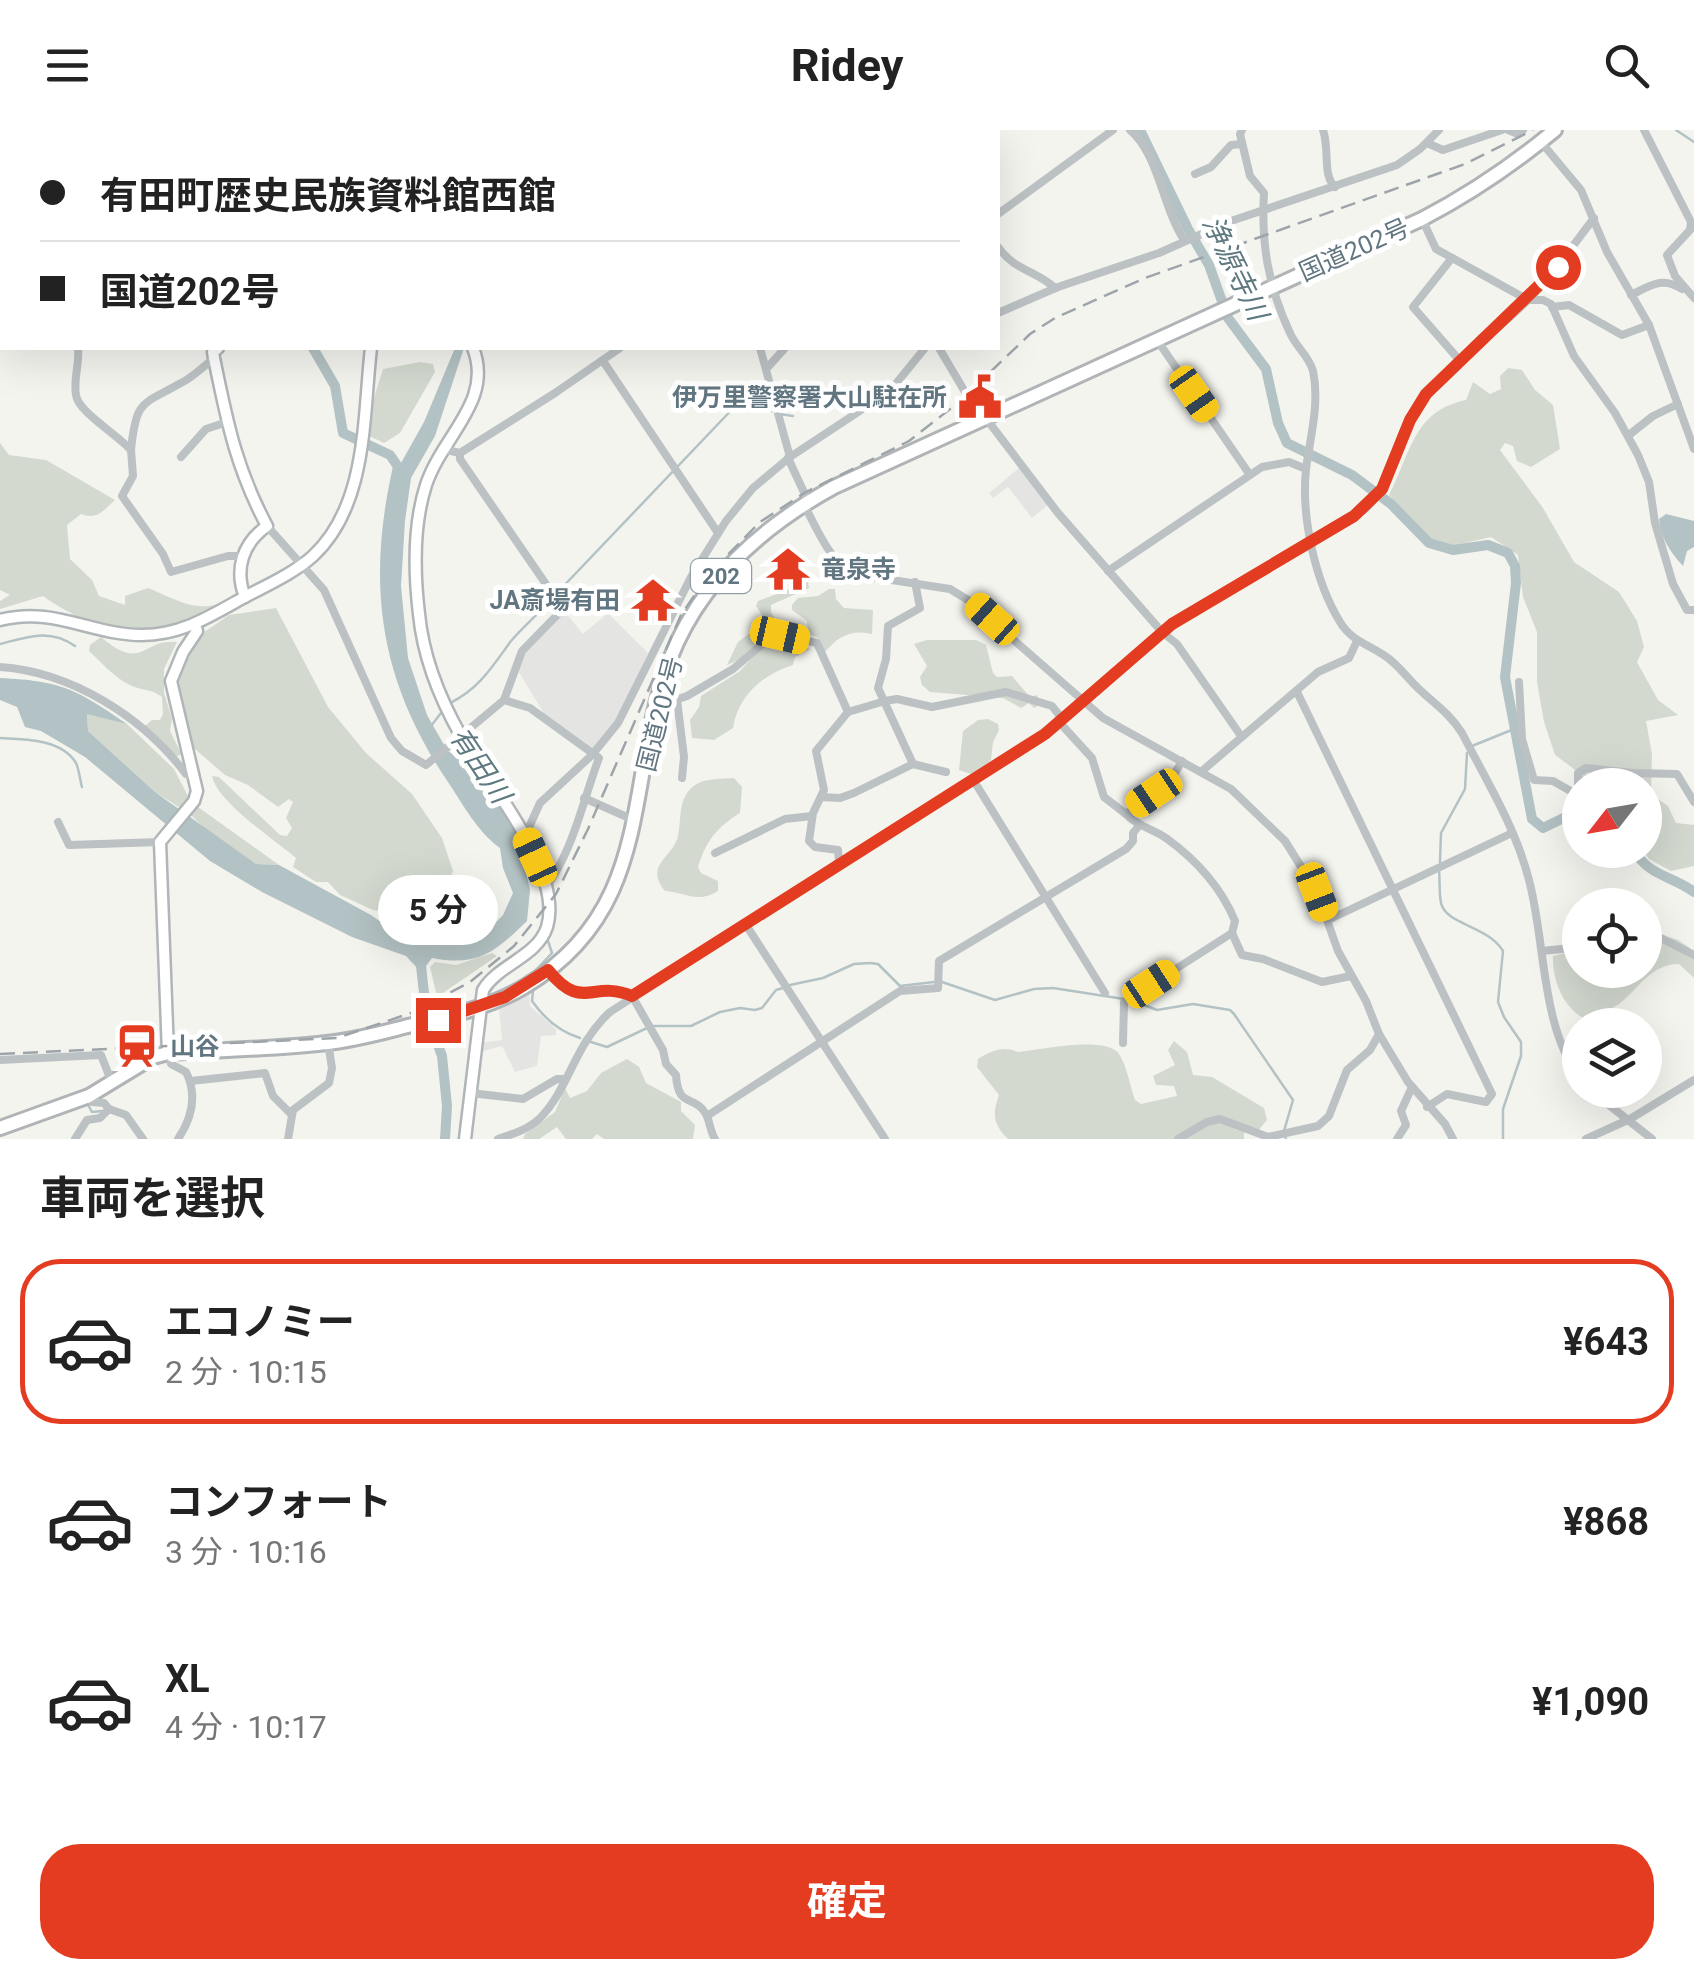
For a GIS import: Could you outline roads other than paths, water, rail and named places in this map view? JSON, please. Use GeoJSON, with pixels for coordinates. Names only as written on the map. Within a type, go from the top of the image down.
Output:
{"type":"FeatureCollection","features":[{"type":"Feature","properties":{"kind":"highway","name":"国道202号"},"geometry":{"type":"LineString","coordinates":[[0,1128],[89,1096],[153,1057],[328,1043],[438,1020],[525,986],[548,970],[583,935],[620,874],[636,821],[663,681],[684,631],[714,584],[756,538],[806,502],[1422,219],[1463,198],[1555,130]]}},
{"type":"Feature","properties":{"kind":"main road"},"geometry":{"type":"LineString","coordinates":[[0,620],[44,615],[131,635],[158,634],[195,624],[302,564],[330,537],[344,515],[353,488],[371,350]]}},
{"type":"Feature","properties":{"kind":"main road"},"geometry":{"type":"LineString","coordinates":[[464,1139],[483,990],[490,978],[532,950],[542,937],[549,913],[525,836],[507,802],[459,739],[430,668],[417,601],[419,514],[441,449],[479,387],[474,350]]}},
{"type":"Feature","properties":{"kind":"main road"},"geometry":{"type":"LineString","coordinates":[[214,351],[242,478],[267,526],[254,536],[243,556],[240,578],[245,597]]}},
{"type":"Feature","properties":{"kind":"main road"},"geometry":{"type":"LineString","coordinates":[[168,1053],[162,838],[194,801],[197,791],[170,682],[183,652],[198,632],[195,624]]}},
{"type":"Feature","properties":{"kind":"street"},"geometry":{"type":"LineString","coordinates":[[1000,213],[1113,130]]}},
{"type":"Feature","properties":{"kind":"street"},"geometry":{"type":"LineString","coordinates":[[1242,130],[1250,176],[1264,193],[1261,213],[1270,288],[1291,336],[1312,370],[1312,436],[1306,468],[1305,520],[1309,542],[1338,618],[1357,641],[1394,662],[1417,688],[1451,715],[1512,834],[1530,882],[1562,1043]]}},
{"type":"Feature","properties":{"kind":"street"},"geometry":{"type":"LineString","coordinates":[[1323,130],[1329,150],[1326,171],[1336,187]]}},
{"type":"Feature","properties":{"kind":"street"},"geometry":{"type":"LineString","coordinates":[[1000,313],[1200,233],[1397,165],[1440,130]]}},
{"type":"Feature","properties":{"kind":"street"},"geometry":{"type":"LineString","coordinates":[[1427,142],[1443,150],[1505,130],[1518,134],[1523,130]]}},
{"type":"Feature","properties":{"kind":"street"},"geometry":{"type":"LineString","coordinates":[[1644,130],[1691,222],[1690,230],[1667,255],[1675,276],[1690,295]]}},
{"type":"Feature","properties":{"kind":"street"},"geometry":{"type":"LineString","coordinates":[[1135,131],[1184,240]]}},
{"type":"Feature","properties":{"kind":"street"},"geometry":{"type":"LineString","coordinates":[[1541,142],[1572,176],[1607,252],[1649,324],[1694,450]]}},
{"type":"Feature","properties":{"kind":"street"},"geometry":{"type":"LineString","coordinates":[[1195,174],[1210,167],[1231,145],[1242,144]]}},
{"type":"Feature","properties":{"kind":"street"},"geometry":{"type":"LineString","coordinates":[[498,1139],[540,1118],[588,1034],[610,1012],[974,781],[1062,722],[1162,632],[1372,503],[1386,482],[1415,410],[1434,386],[1528,300],[1594,218]]}},
{"type":"Feature","properties":{"kind":"street"},"geometry":{"type":"LineString","coordinates":[[1422,219],[1436,249],[1528,300],[1570,306],[1622,335],[1649,324]]}},
{"type":"Feature","properties":{"kind":"street"},"geometry":{"type":"LineString","coordinates":[[1000,249],[1016,268],[1042,277],[1055,288]]}},
{"type":"Feature","properties":{"kind":"street"},"geometry":{"type":"LineString","coordinates":[[1452,258],[1413,307],[1462,362]]}},
{"type":"Feature","properties":{"kind":"street"},"geometry":{"type":"LineString","coordinates":[[1631,294],[1663,281],[1690,295]]}},
{"type":"Feature","properties":{"kind":"street"},"geometry":{"type":"LineString","coordinates":[[1552,306],[1574,356],[1629,435],[1649,482],[1654,523],[1674,584],[1687,610],[1694,610]]}},
{"type":"Feature","properties":{"kind":"street"},"geometry":{"type":"LineString","coordinates":[[1157,340],[1250,475]]}},
{"type":"Feature","properties":{"kind":"street"},"geometry":{"type":"LineString","coordinates":[[78,350],[76,398],[86,414],[111,429],[131,450]]}},
{"type":"Feature","properties":{"kind":"street"},"geometry":{"type":"LineString","coordinates":[[441,449],[460,454],[617,350]]}},
{"type":"Feature","properties":{"kind":"street"},"geometry":{"type":"LineString","coordinates":[[761,350],[789,458],[831,554],[853,574],[950,589],[968,600],[1102,718],[1202,770],[1244,798],[1286,841],[1317,892],[1338,952],[1366,1001],[1379,1034],[1412,1087],[1445,1124],[1453,1139]]}},
{"type":"Feature","properties":{"kind":"street"},"geometry":{"type":"LineString","coordinates":[[767,368],[783,350]]}},
{"type":"Feature","properties":{"kind":"street"},"geometry":{"type":"LineString","coordinates":[[525,836],[540,803],[592,755],[618,724],[695,570],[753,488],[789,458],[890,390],[923,350]]}},
{"type":"Feature","properties":{"kind":"street"},"geometry":{"type":"LineString","coordinates":[[940,350],[983,418],[1058,513],[1162,632],[1177,644],[1241,736]]}},
{"type":"Feature","properties":{"kind":"street"},"geometry":{"type":"LineString","coordinates":[[214,351],[184,382],[148,399],[135,419],[133,476],[122,496],[163,554],[171,572],[243,556]]}},
{"type":"Feature","properties":{"kind":"street"},"geometry":{"type":"LineString","coordinates":[[603,361],[718,533]]}},
{"type":"Feature","properties":{"kind":"street"},"geometry":{"type":"LineString","coordinates":[[1629,435],[1653,416],[1678,404]]}},
{"type":"Feature","properties":{"kind":"street"},"geometry":{"type":"LineString","coordinates":[[181,457],[206,429],[227,422]]}},
{"type":"Feature","properties":{"kind":"street"},"geometry":{"type":"LineString","coordinates":[[267,526],[324,590],[391,738],[402,751],[426,765],[504,700],[522,651],[563,610],[460,454]]}},
{"type":"Feature","properties":{"kind":"street"},"geometry":{"type":"LineString","coordinates":[[1108,571],[1271,463],[1289,462],[1306,468]]}},
{"type":"Feature","properties":{"kind":"street"},"geometry":{"type":"LineString","coordinates":[[695,570],[714,584]]}},
{"type":"Feature","properties":{"kind":"street"},"geometry":{"type":"LineString","coordinates":[[913,764],[878,688],[886,660],[888,626],[920,608],[915,582]]}},
{"type":"Feature","properties":{"kind":"street"},"geometry":{"type":"LineString","coordinates":[[656,708],[733,669],[770,637],[780,635],[817,643],[848,712]]}},
{"type":"Feature","properties":{"kind":"street"},"geometry":{"type":"LineString","coordinates":[[1202,770],[1318,672],[1349,658],[1357,641]]}},
{"type":"Feature","properties":{"kind":"street"},"geometry":{"type":"LineString","coordinates":[[0,667],[21,668],[76,686],[130,720],[186,774],[192,774]]}},
{"type":"Feature","properties":{"kind":"street"},"geometry":{"type":"LineString","coordinates":[[643,673],[663,681]]}},
{"type":"Feature","properties":{"kind":"street"},"geometry":{"type":"LineString","coordinates":[[1519,682],[1522,739],[1534,780],[1552,781],[1574,793],[1578,790],[1578,773],[1586,768],[1677,774],[1694,802]]}},
{"type":"Feature","properties":{"kind":"street"},"geometry":{"type":"LineString","coordinates":[[822,878],[840,856],[833,848],[811,844],[812,816],[824,783],[816,752],[848,712],[897,699],[932,707],[1006,692],[1052,706],[1092,758],[1104,797],[1138,826],[1168,839],[1208,876],[1227,902],[1235,922],[1232,932],[1242,955],[1264,959],[1322,982],[1351,976]]}},
{"type":"Feature","properties":{"kind":"street"},"geometry":{"type":"LineString","coordinates":[[1297,692],[1492,1094],[1486,1102],[1447,1094],[1427,1106]]}},
{"type":"Feature","properties":{"kind":"street"},"geometry":{"type":"LineString","coordinates":[[504,700],[530,708],[598,758],[556,874],[544,888]]}},
{"type":"Feature","properties":{"kind":"street"},"geometry":{"type":"LineString","coordinates":[[677,700],[684,756],[682,778]]}},
{"type":"Feature","properties":{"kind":"street"},"geometry":{"type":"LineString","coordinates":[[1126,814],[1167,786],[1182,761]]}},
{"type":"Feature","properties":{"kind":"street"},"geometry":{"type":"LineString","coordinates":[[821,798],[840,798],[913,764],[946,772]]}},
{"type":"Feature","properties":{"kind":"street"},"geometry":{"type":"LineString","coordinates":[[974,781],[1105,992]]}},
{"type":"Feature","properties":{"kind":"street"},"geometry":{"type":"LineString","coordinates":[[584,798],[636,821]]}},
{"type":"Feature","properties":{"kind":"street"},"geometry":{"type":"LineString","coordinates":[[715,852],[785,819],[812,816]]}},
{"type":"Feature","properties":{"kind":"street"},"geometry":{"type":"LineString","coordinates":[[58,822],[68,845],[162,838]]}},
{"type":"Feature","properties":{"kind":"street"},"geometry":{"type":"LineString","coordinates":[[707,1116],[900,991],[938,988],[939,961],[1126,849],[1138,826]]}},
{"type":"Feature","properties":{"kind":"street"},"geometry":{"type":"LineString","coordinates":[[1328,920],[1512,834]]}},
{"type":"Feature","properties":{"kind":"street"},"geometry":{"type":"LineString","coordinates":[[746,925],[885,1139]]}},
{"type":"Feature","properties":{"kind":"street"},"geometry":{"type":"LineString","coordinates":[[1124,1042],[1124,1002],[1232,932]]}},
{"type":"Feature","properties":{"kind":"street"},"geometry":{"type":"LineString","coordinates":[[1662,939],[1694,955]]}},
{"type":"Feature","properties":{"kind":"street"},"geometry":{"type":"LineString","coordinates":[[1542,952],[1562,949]]}},
{"type":"Feature","properties":{"kind":"street"},"geometry":{"type":"LineString","coordinates":[[548,970],[575,994],[605,990],[632,996],[666,1064],[676,1075],[677,1091],[707,1116],[715,1139]]}},
{"type":"Feature","properties":{"kind":"street"},"geometry":{"type":"LineString","coordinates":[[1178,1139],[1207,1122],[1220,1120],[1260,1136],[1285,1134],[1324,1122],[1347,1070],[1370,1050],[1379,1034]]}},
{"type":"Feature","properties":{"kind":"street"},"geometry":{"type":"LineString","coordinates":[[288,1139],[290,1114],[329,1083],[332,1068],[328,1043]]}},
{"type":"Feature","properties":{"kind":"street"},"geometry":{"type":"LineString","coordinates":[[168,1053],[171,1064],[184,1069],[191,1081],[191,1118],[178,1139]]}},
{"type":"Feature","properties":{"kind":"street"},"geometry":{"type":"LineString","coordinates":[[0,1060],[101,1056],[112,1082]]}},
{"type":"Feature","properties":{"kind":"street"},"geometry":{"type":"LineString","coordinates":[[191,1081],[266,1074],[273,1096],[290,1114]]}},
{"type":"Feature","properties":{"kind":"street"},"geometry":{"type":"LineString","coordinates":[[470,1093],[522,1099],[563,1079]]}},
{"type":"Feature","properties":{"kind":"street"},"geometry":{"type":"LineString","coordinates":[[1586,1139],[1694,1080]]}},
{"type":"Feature","properties":{"kind":"street"},"geometry":{"type":"LineString","coordinates":[[1397,1139],[1406,1125],[1401,1111],[1412,1087]]}},
{"type":"Feature","properties":{"kind":"street"},"geometry":{"type":"LineString","coordinates":[[89,1096],[92,1102],[104,1103],[126,1115],[143,1139]]}},
{"type":"Feature","properties":{"kind":"street"},"geometry":{"type":"LineString","coordinates":[[1616,1108],[1652,1139]]}},
{"type":"Feature","properties":{"kind":"street"},"geometry":{"type":"LineString","coordinates":[[75,1139],[87,1120],[100,1118],[109,1109]]}},
{"type":"Feature","properties":{"kind":"waterway","name":"浄源寺川"},"geometry":{"type":"LineString","coordinates":[[1140,130],[1209,265],[1228,318],[1266,369],[1278,423],[1287,443],[1352,475],[1391,504],[1429,543],[1453,550],[1488,545],[1508,553],[1515,566],[1516,583],[1505,677],[1532,819],[1543,828],[1562,819]]}},
{"type":"Feature","properties":{"kind":"waterway"},"geometry":{"type":"LineString","coordinates":[[1676,130],[1694,142]]}},
{"type":"Feature","properties":{"kind":"waterway"},"geometry":{"type":"LineString","coordinates":[[314,350],[335,386],[343,433],[390,455],[401,471]]}},
{"type":"Feature","properties":{"kind":"waterway"},"geometry":{"type":"LineString","coordinates":[[556,594],[741,400],[772,411]]}},
{"type":"Feature","properties":{"kind":"waterway"},"geometry":{"type":"LineString","coordinates":[[780,414],[793,416]]}},
{"type":"Feature","properties":{"kind":"waterway"},"geometry":{"type":"LineString","coordinates":[[450,703],[477,684],[551,600]]}},
{"type":"Feature","properties":{"kind":"waterway"},"geometry":{"type":"LineString","coordinates":[[0,644],[47,636],[75,646]]}},
{"type":"Feature","properties":{"kind":"waterway"},"geometry":{"type":"LineString","coordinates":[[431,726],[444,709]]}},
{"type":"Feature","properties":{"kind":"waterway"},"geometry":{"type":"LineString","coordinates":[[1472,746],[1514,729]]}},
{"type":"Feature","properties":{"kind":"waterway"},"geometry":{"type":"LineString","coordinates":[[0,738],[42,742],[62,749],[76,763],[82,787]]}},
{"type":"Feature","properties":{"kind":"waterway"},"geometry":{"type":"LineString","coordinates":[[1440,862],[1441,833],[1465,789],[1467,753]]}},
{"type":"Feature","properties":{"kind":"waterway","name":"浄源寺川"},"geometry":{"type":"LineString","coordinates":[[1651,868],[1694,892]]}},
{"type":"Feature","properties":{"kind":"waterway"},"geometry":{"type":"LineString","coordinates":[[1439,870],[1444,910],[1496,942],[1503,951],[1498,1002],[1521,1042],[1521,1056],[1503,1109],[1503,1139]]}},
{"type":"Feature","properties":{"kind":"waterway"},"geometry":{"type":"LineString","coordinates":[[534,972],[552,953],[548,941]]}},
{"type":"Feature","properties":{"kind":"waterway"},"geometry":{"type":"LineString","coordinates":[[420,957],[426,1011],[442,1056],[447,1106],[445,1139]]}},
{"type":"Feature","properties":{"kind":"waterway"},"geometry":{"type":"LineString","coordinates":[[790,985],[823,978],[854,964],[870,963],[878,964],[900,986],[934,982]]}},
{"type":"Feature","properties":{"kind":"waterway"},"geometry":{"type":"LineString","coordinates":[[942,982],[995,1000],[1053,988],[1124,999]]}},
{"type":"Feature","properties":{"kind":"waterway"},"geometry":{"type":"LineString","coordinates":[[654,1026],[691,1026],[720,1012],[762,1008],[776,990],[783,988]]}},
{"type":"Feature","properties":{"kind":"waterway"},"geometry":{"type":"LineString","coordinates":[[533,991],[532,1001],[547,1019],[580,1038]]}},
{"type":"Feature","properties":{"kind":"waterway"},"geometry":{"type":"LineString","coordinates":[[1131,1000],[1157,1010],[1193,1004],[1230,1010],[1293,1100],[1284,1131],[1286,1139]]}},
{"type":"Feature","properties":{"kind":"waterway"},"geometry":{"type":"LineString","coordinates":[[591,1042],[607,1047],[647,1028]]}},
{"type":"Feature","properties":{"kind":"waterway"},"geometry":{"type":"LineString","coordinates":[[87,1103],[92,1112],[102,1111]]}},
{"type":"Feature","properties":{"kind":"railway"},"geometry":{"type":"LineString","coordinates":[[0,1054],[337,1038],[414,1012],[470,982],[514,946],[556,894],[681,615],[709,574],[760,522],[806,492],[909,441],[959,402],[1030,334],[1055,318],[1145,278],[1465,164],[1533,130]]}},
{"type":"Feature","properties":{"kind":"place","name":"伊万里警察署大山駐在所"},"geometry":{"type":"Point","coordinates":[980,397]}},
{"type":"Feature","properties":{"kind":"place","name":"竜泉寺"},"geometry":{"type":"Point","coordinates":[788,569]}},
{"type":"Feature","properties":{"kind":"place","name":"JA斎場有田"},"geometry":{"type":"Point","coordinates":[653,600]}},
{"type":"Feature","properties":{"kind":"place","name":"山谷"},"geometry":{"type":"Point","coordinates":[137,1046]}},
{"type":"Feature","properties":{"kind":"water label","name":"有田川"},"geometry":{"type":"Point","coordinates":[480,765]}}]}
